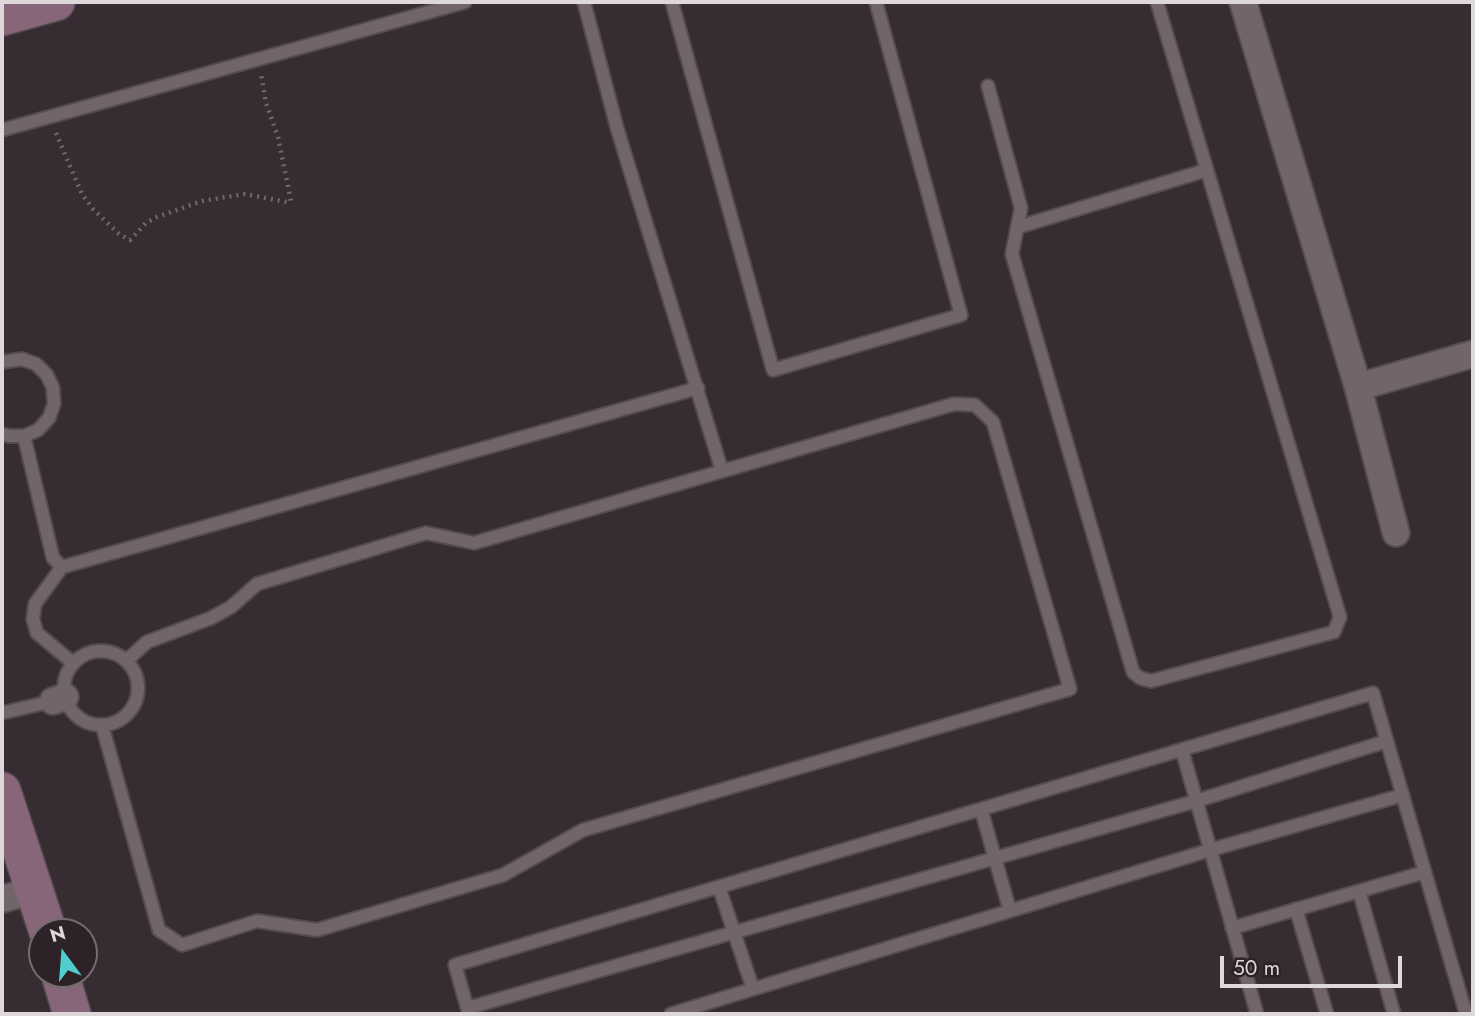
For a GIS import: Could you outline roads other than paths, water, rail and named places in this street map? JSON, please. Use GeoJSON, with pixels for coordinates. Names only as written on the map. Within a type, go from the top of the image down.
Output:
{"type":"FeatureCollection","features":[{"type":"Feature","properties":{"kind":"main road"},"geometry":{"type":"LineString","coordinates":[[2,17],[56,2]]}},
{"type":"Feature","properties":{"kind":"main road"},"geometry":{"type":"LineString","coordinates":[[2,791],[18,894],[36,918]]}},
{"type":"Feature","properties":{"kind":"main road"},"geometry":{"type":"LineString","coordinates":[[64,988],[72,1014]]}},
{"type":"Feature","properties":{"kind":"street"},"geometry":{"type":"LineString","coordinates":[[1243,2],[1358,387],[1396,533]]}},
{"type":"Feature","properties":{"kind":"street"},"geometry":{"type":"LineString","coordinates":[[1358,387],[1473,354]]}},
{"type":"Feature","properties":{"kind":"lane"},"geometry":{"type":"LineString","coordinates":[[2,130],[465,2]]}},
{"type":"Feature","properties":{"kind":"lane"},"geometry":{"type":"LineString","coordinates":[[584,2],[617,128],[722,471]]}},
{"type":"Feature","properties":{"kind":"lane"},"geometry":{"type":"LineString","coordinates":[[672,2],[773,370],[961,315],[876,2]]}},
{"type":"Feature","properties":{"kind":"lane"},"geometry":{"type":"LineString","coordinates":[[988,86],[1021,208],[1012,254],[1133,672],[1140,678],[1152,681],[1334,632],[1340,617],[1157,2]]}},
{"type":"Feature","properties":{"kind":"lane"},"geometry":{"type":"LineString","coordinates":[[1018,227],[1207,170]]}},
{"type":"Feature","properties":{"kind":"lane"},"geometry":{"type":"LineString","coordinates":[[2,362],[22,359],[36,364],[47,375],[54,388],[54,404],[49,418],[38,429],[24,436],[2,433]]}},
{"type":"Feature","properties":{"kind":"lane"},"geometry":{"type":"LineString","coordinates":[[74,663],[37,633],[33,619],[35,604],[62,567],[698,388]]}},
{"type":"Feature","properties":{"kind":"lane"},"geometry":{"type":"LineString","coordinates":[[102,726],[159,930],[182,945],[257,921],[317,930],[503,875],[583,830],[1070,689],[993,422],[975,405],[954,404],[474,543],[426,533],[257,584],[231,607],[211,618],[146,642],[126,661]]}},
{"type":"Feature","properties":{"kind":"lane"},"geometry":{"type":"LineString","coordinates":[[24,436],[53,558],[62,567]]}},
{"type":"Feature","properties":{"kind":"lane"},"geometry":{"type":"LineString","coordinates":[[2,713],[59,699],[75,715],[88,723],[102,726],[116,722],[128,714],[136,701],[138,687],[135,673],[126,661],[114,653],[99,651],[85,654],[74,663],[66,675],[59,699]]}},
{"type":"Feature","properties":{"kind":"lane"},"geometry":{"type":"LineString","coordinates":[[1387,741],[1196,802],[469,1011],[455,965],[1373,693],[1403,794],[1466,1014]]}},
{"type":"Feature","properties":{"kind":"lane"},"geometry":{"type":"LineString","coordinates":[[1182,750],[1257,1014]]}},
{"type":"Feature","properties":{"kind":"lane"},"geometry":{"type":"LineString","coordinates":[[671,1014],[1403,794]]}},
{"type":"Feature","properties":{"kind":"lane"},"geometry":{"type":"LineString","coordinates":[[981,809],[1010,911]]}},
{"type":"Feature","properties":{"kind":"lane"},"geometry":{"type":"LineString","coordinates":[[1232,928],[1425,872]]}},
{"type":"Feature","properties":{"kind":"lane"},"geometry":{"type":"LineString","coordinates":[[719,887],[753,989]]}},
{"type":"Feature","properties":{"kind":"lane"},"geometry":{"type":"LineString","coordinates":[[1359,891],[1394,1014]]}},
{"type":"Feature","properties":{"kind":"lane"},"geometry":{"type":"LineString","coordinates":[[1296,909],[1328,1014]]}}]}
